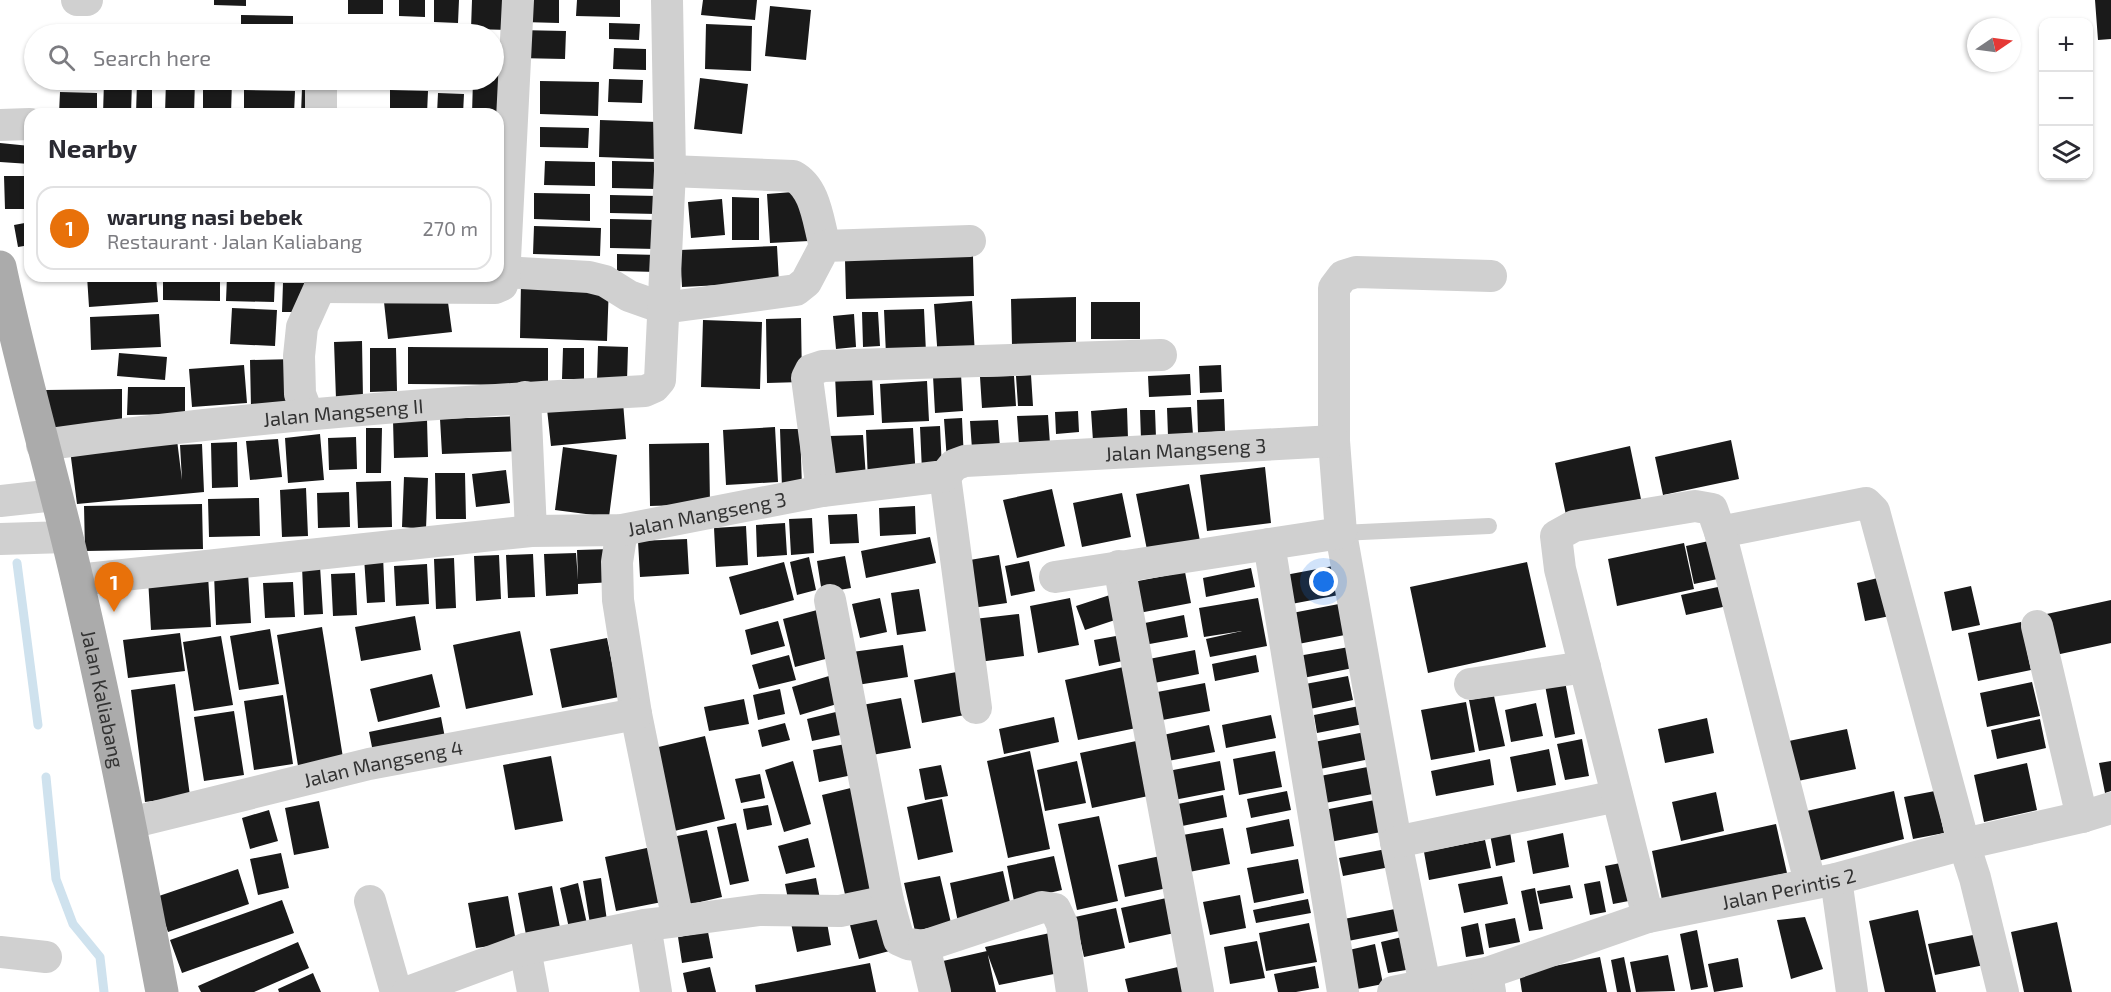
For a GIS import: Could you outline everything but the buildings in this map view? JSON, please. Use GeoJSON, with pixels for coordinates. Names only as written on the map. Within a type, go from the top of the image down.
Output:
{"type":"FeatureCollection","features":[{"type":"Feature","properties":{"kind":"main road","name":"Jalan Kaliabang"},"geometry":{"type":"LineString","coordinates":[[0,267],[77,580],[130,823],[162,992]]}},
{"type":"Feature","properties":{"kind":"street"},"geometry":{"type":"LineString","coordinates":[[77,0],[87,0]]}},
{"type":"Feature","properties":{"kind":"street"},"geometry":{"type":"LineString","coordinates":[[504,276],[518,0]]}},
{"type":"Feature","properties":{"kind":"street"},"geometry":{"type":"LineString","coordinates":[[663,308],[670,171],[667,0]]}},
{"type":"Feature","properties":{"kind":"street"},"geometry":{"type":"LineString","coordinates":[[321,90],[321,108]]}},
{"type":"Feature","properties":{"kind":"street"},"geometry":{"type":"LineString","coordinates":[[0,125],[24,124]]}},
{"type":"Feature","properties":{"kind":"street"},"geometry":{"type":"LineString","coordinates":[[505,272],[605,280],[629,296],[663,308],[796,290],[806,282],[825,246],[811,194],[803,181],[793,176],[670,171]]}},
{"type":"Feature","properties":{"kind":"street"},"geometry":{"type":"LineString","coordinates":[[825,246],[970,241]]}},
{"type":"Feature","properties":{"kind":"street"},"geometry":{"type":"LineString","coordinates":[[1425,985],[1396,842],[1341,533],[1334,441],[1334,288],[1343,276],[1356,272],[1491,276]]}},
{"type":"Feature","properties":{"kind":"street"},"geometry":{"type":"LineString","coordinates":[[308,415],[300,394],[299,356],[302,327],[320,282]]}},
{"type":"Feature","properties":{"kind":"street"},"geometry":{"type":"LineString","coordinates":[[345,282],[495,288],[502,285],[503,282]]}},
{"type":"Feature","properties":{"kind":"street","name":"Jalan Mangseng II"},"geometry":{"type":"LineString","coordinates":[[42,445],[127,433],[308,415],[645,391],[654,387],[660,380],[663,308]]}},
{"type":"Feature","properties":{"kind":"street"},"geometry":{"type":"LineString","coordinates":[[822,491],[807,378],[811,370],[823,366],[1161,355]]}},
{"type":"Feature","properties":{"kind":"street"},"geometry":{"type":"LineString","coordinates":[[525,398],[531,531]]}},
{"type":"Feature","properties":{"kind":"street","name":"Jalan Mangseng 3"},"geometry":{"type":"LineString","coordinates":[[77,580],[531,531],[622,530],[822,491],[945,476],[954,465],[966,461],[1334,441]]}},
{"type":"Feature","properties":{"kind":"street"},"geometry":{"type":"LineString","coordinates":[[945,476],[976,708]]}},
{"type":"Feature","properties":{"kind":"street"},"geometry":{"type":"LineString","coordinates":[[8,501],[55,495]]}},
{"type":"Feature","properties":{"kind":"street"},"geometry":{"type":"LineString","coordinates":[[1720,532],[1866,503],[1874,510],[1975,878],[2003,992]]}},
{"type":"Feature","properties":{"kind":"street"},"geometry":{"type":"LineString","coordinates":[[1648,917],[1560,569],[1556,536],[1574,526],[1695,506],[1712,509],[1720,532],[1823,880],[1851,992]]}},
{"type":"Feature","properties":{"kind":"street"},"geometry":{"type":"LineString","coordinates":[[622,530],[617,562],[618,600],[636,714],[678,921]]}},
{"type":"Feature","properties":{"kind":"street"},"geometry":{"type":"LineString","coordinates":[[1055,577],[1341,533]]}},
{"type":"Feature","properties":{"kind":"street"},"geometry":{"type":"LineString","coordinates":[[11,538],[67,537]]}},
{"type":"Feature","properties":{"kind":"street"},"geometry":{"type":"LineString","coordinates":[[1269,544],[1343,992]]}},
{"type":"Feature","properties":{"kind":"street"},"geometry":{"type":"LineString","coordinates":[[1119,566],[1198,992]]}},
{"type":"Feature","properties":{"kind":"street"},"geometry":{"type":"LineString","coordinates":[[830,600],[888,901],[899,940],[924,946],[1042,907],[1055,909],[1062,924],[1072,992]]}},
{"type":"Feature","properties":{"kind":"street"},"geometry":{"type":"LineString","coordinates":[[2037,626],[2082,817]]}},
{"type":"Feature","properties":{"kind":"street"},"geometry":{"type":"LineString","coordinates":[[1470,684],[1585,667]]}},
{"type":"Feature","properties":{"kind":"street","name":"Jalan Mangseng 4"},"geometry":{"type":"LineString","coordinates":[[130,823],[369,764],[636,714]]}},
{"type":"Feature","properties":{"kind":"street"},"geometry":{"type":"LineString","coordinates":[[1396,842],[1617,796]]}},
{"type":"Feature","properties":{"kind":"street","name":"Jalan Perintis 2"},"geometry":{"type":"LineString","coordinates":[[1393,992],[1425,985],[1489,982],[1648,917],[1823,880],[2111,808]]}},
{"type":"Feature","properties":{"kind":"street"},"geometry":{"type":"LineString","coordinates":[[370,900],[396,992]]}},
{"type":"Feature","properties":{"kind":"street"},"geometry":{"type":"LineString","coordinates":[[408,992],[525,949],[645,925],[760,910],[840,910],[888,901]]}},
{"type":"Feature","properties":{"kind":"street"},"geometry":{"type":"LineString","coordinates":[[645,925],[656,992]]}},
{"type":"Feature","properties":{"kind":"street"},"geometry":{"type":"LineString","coordinates":[[924,946],[935,992]]}},
{"type":"Feature","properties":{"kind":"street"},"geometry":{"type":"LineString","coordinates":[[525,949],[532,992]]}},
{"type":"Feature","properties":{"kind":"street"},"geometry":{"type":"LineString","coordinates":[[0,952],[46,957]]}},
{"type":"Feature","properties":{"kind":"lane"},"geometry":{"type":"LineString","coordinates":[[1341,533],[1489,526]]}},
{"type":"Feature","properties":{"kind":"waterway"},"geometry":{"type":"LineString","coordinates":[[17,563],[38,725]]}},
{"type":"Feature","properties":{"kind":"waterway"},"geometry":{"type":"LineString","coordinates":[[46,777],[56,879],[73,924],[100,957],[104,992]]}},
{"type":"Feature","properties":{"kind":"place","name":"warung nasi bebek"},"geometry":{"type":"Point","coordinates":[114,612]}}]}
